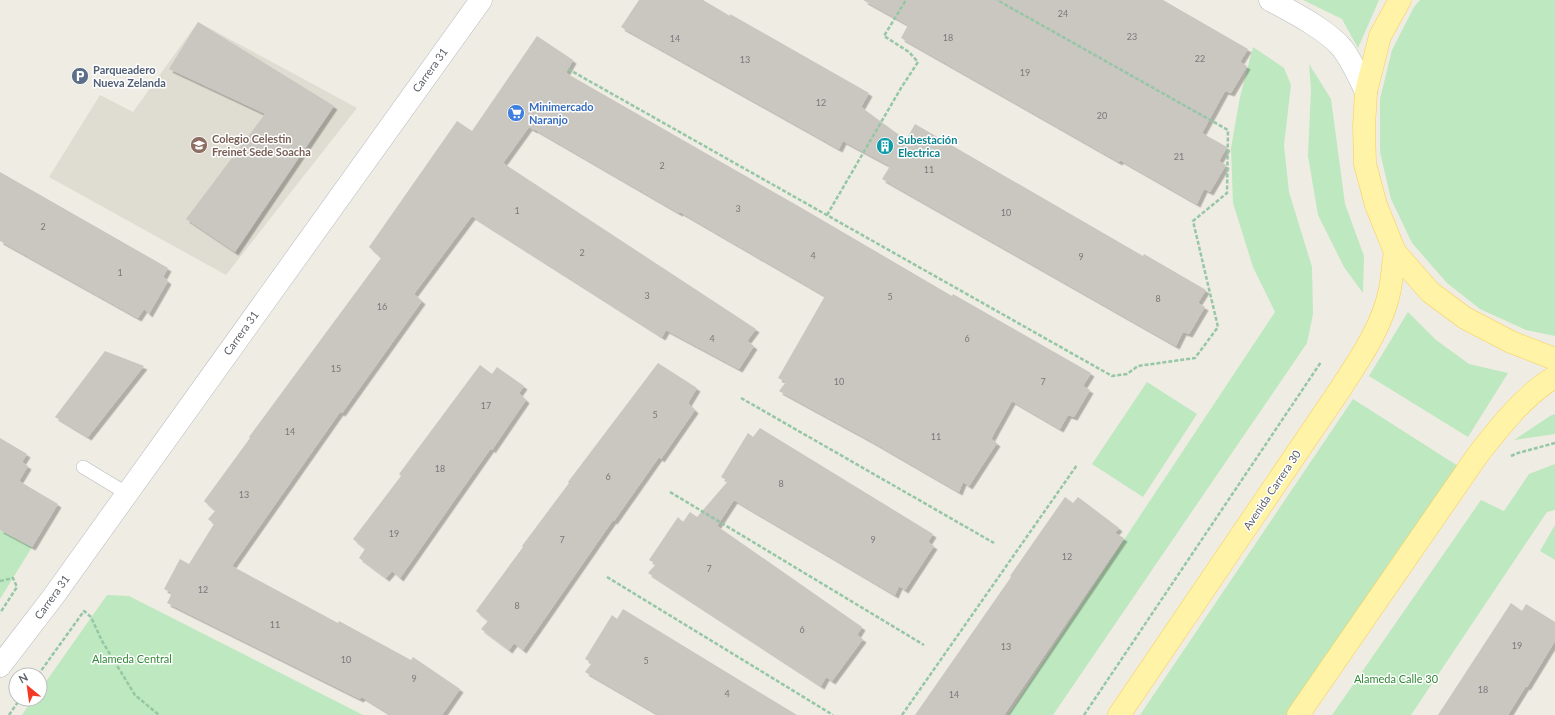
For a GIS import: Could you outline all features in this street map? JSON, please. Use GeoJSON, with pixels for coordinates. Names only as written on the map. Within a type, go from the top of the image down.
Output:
{"type":"FeatureCollection","features":[{"type":"Feature","properties":{"kind":"main road"},"geometry":{"type":"LineString","coordinates":[[1400,0],[1380,36],[1366,92],[1364,126],[1365,164],[1376,205],[1394,252],[1430,292],[1465,318],[1511,342],[1555,359]]}},
{"type":"Feature","properties":{"kind":"main road","name":"Avenida Carrera 30"},"geometry":{"type":"LineString","coordinates":[[1119,715],[1366,349],[1383,312],[1390,289],[1394,252]]}},
{"type":"Feature","properties":{"kind":"main road"},"geometry":{"type":"LineString","coordinates":[[1298,715],[1489,440],[1528,397],[1555,377]]}},
{"type":"Feature","properties":{"kind":"street","name":"Carrera 31"},"geometry":{"type":"LineString","coordinates":[[0,666],[52,597],[481,0]]}},
{"type":"Feature","properties":{"kind":"street"},"geometry":{"type":"LineString","coordinates":[[1270,0],[1320,30],[1341,47],[1354,66],[1366,92]]}},
{"type":"Feature","properties":{"kind":"lane"},"geometry":{"type":"LineString","coordinates":[[83,467],[126,492]]}},
{"type":"Feature","properties":{"kind":"path"},"geometry":{"type":"LineString","coordinates":[[827,215],[901,88],[918,62],[909,52],[884,36],[906,0]]}},
{"type":"Feature","properties":{"kind":"path"},"geometry":{"type":"LineString","coordinates":[[568,69],[1112,376],[1127,374],[1138,366],[1194,358],[1218,327],[1193,221],[1227,193],[1228,130],[998,0]]}},
{"type":"Feature","properties":{"kind":"path"},"geometry":{"type":"LineString","coordinates":[[1084,715],[1321,362]]}},
{"type":"Feature","properties":{"kind":"path"},"geometry":{"type":"LineString","coordinates":[[740,398],[994,543]]}},
{"type":"Feature","properties":{"kind":"path"},"geometry":{"type":"LineString","coordinates":[[902,715],[1077,465]]}},
{"type":"Feature","properties":{"kind":"path"},"geometry":{"type":"LineString","coordinates":[[670,492],[924,645]]}},
{"type":"Feature","properties":{"kind":"path"},"geometry":{"type":"LineString","coordinates":[[607,577],[833,715]]}},
{"type":"Feature","properties":{"kind":"path"},"geometry":{"type":"LineString","coordinates":[[0,581],[13,578],[17,587],[0,613]]}},
{"type":"Feature","properties":{"kind":"path"},"geometry":{"type":"LineString","coordinates":[[44,667],[84,611],[91,617],[102,640],[135,695],[159,715]]}},
{"type":"Feature","properties":{"kind":"shaded area","name":"Colegio Celestin Freinet Sede Soacha"},"geometry":{"type":"Polygon","coordinates":[[[198,22],[357,108],[226,275],[49,177],[100,95],[133,112],[198,22]]]}},
{"type":"Feature","properties":{"kind":"green space"},"geometry":{"type":"Polygon","coordinates":[[[1303,0],[1379,0],[1358,48],[1342,19],[1303,0]]]}},
{"type":"Feature","properties":{"kind":"green space"},"geometry":{"type":"Polygon","coordinates":[[[1420,0],[1555,0],[1555,336],[1526,330],[1480,309],[1447,283],[1412,243],[1391,199],[1380,152],[1380,99],[1392,50],[1414,7],[1420,0]]]}},
{"type":"Feature","properties":{"kind":"green space"},"geometry":{"type":"Polygon","coordinates":[[[1253,47],[1284,68],[1291,85],[1284,145],[1289,192],[1312,267],[1313,314],[1307,343],[1053,715],[1008,715],[1275,312],[1253,267],[1233,203],[1231,148],[1240,97],[1253,47]]]}},
{"type":"Feature","properties":{"kind":"green space"},"geometry":{"type":"Polygon","coordinates":[[[1309,64],[1331,99],[1345,204],[1364,256],[1363,293],[1344,267],[1318,215],[1308,156],[1311,89],[1309,64]]]}},
{"type":"Feature","properties":{"kind":"green space"},"geometry":{"type":"Polygon","coordinates":[[[1408,312],[1436,340],[1469,364],[1508,373],[1468,437],[1369,376],[1408,312]]]}},
{"type":"Feature","properties":{"kind":"green space"},"geometry":{"type":"Polygon","coordinates":[[[1147,382],[1197,414],[1143,497],[1092,464],[1147,382]]]}},
{"type":"Feature","properties":{"kind":"green space"},"geometry":{"type":"Polygon","coordinates":[[[1353,399],[1458,466],[1288,715],[1140,715],[1353,399]]]}},
{"type":"Feature","properties":{"kind":"green space"},"geometry":{"type":"Polygon","coordinates":[[[1555,414],[1555,434],[1514,440],[1550,416],[1555,414]]]}},
{"type":"Feature","properties":{"kind":"green space","name":"Alameda Calle 30"},"geometry":{"type":"Polygon","coordinates":[[[1555,464],[1555,510],[1547,512],[1411,715],[1332,715],[1481,500],[1504,511],[1529,474],[1555,464]]]}},
{"type":"Feature","properties":{"kind":"green space"},"geometry":{"type":"Polygon","coordinates":[[[1555,525],[1555,560],[1540,551],[1555,525]]]}},
{"type":"Feature","properties":{"kind":"green space"},"geometry":{"type":"Polygon","coordinates":[[[0,530],[32,547],[0,599],[0,530]]]}},
{"type":"Feature","properties":{"kind":"green space","name":"Alameda Central"},"geometry":{"type":"Polygon","coordinates":[[[107,595],[129,596],[363,715],[22,715],[28,707],[48,707],[48,679],[107,595]]]}},
{"type":"Feature","properties":{"kind":"building"},"geometry":{"type":"Polygon","coordinates":[[[639,0],[703,0],[730,16],[730,14],[869,93],[861,107],[906,140],[915,124],[1143,256],[1144,254],[1206,290],[1198,303],[1205,307],[1189,334],[1183,332],[1176,346],[882,179],[890,166],[843,141],[839,149],[621,27],[639,0]]]}},
{"type":"Feature","properties":{"kind":"building"},"geometry":{"type":"Polygon","coordinates":[[[863,0],[1163,0],[1248,49],[1240,62],[1247,66],[1231,93],[1225,91],[1202,133],[1227,147],[1219,161],[1226,165],[1210,192],[1204,189],[1197,204],[1120,160],[1119,162],[901,38],[908,25],[863,0]]]}},
{"type":"Feature","properties":{"kind":"building"},"geometry":{"type":"Polygon","coordinates":[[[198,22],[334,106],[235,252],[186,219],[265,114],[169,69],[198,22]]]}},
{"type":"Feature","properties":{"kind":"building"},"geometry":{"type":"Polygon","coordinates":[[[537,36],[573,60],[566,73],[952,296],[953,294],[1091,373],[1083,386],[1090,390],[1074,417],[1068,415],[1060,429],[1012,401],[991,439],[997,443],[969,486],[963,482],[959,492],[869,440],[779,391],[786,382],[778,378],[825,296],[529,127],[503,163],[756,329],[747,341],[754,346],[739,369],[666,330],[662,337],[472,216],[414,294],[422,301],[342,413],[340,412],[232,566],[411,660],[413,657],[460,689],[442,715],[391,715],[362,697],[360,699],[167,603],[172,593],[164,589],[180,559],[189,564],[214,524],[208,519],[215,511],[204,501],[250,438],[249,437],[381,258],[369,247],[457,121],[472,131],[537,36]]]}},
{"type":"Feature","properties":{"kind":"building"},"geometry":{"type":"Polygon","coordinates":[[[0,172],[168,268],[163,277],[168,281],[149,314],[144,309],[138,318],[0,241],[0,172]]]}},
{"type":"Feature","properties":{"kind":"building"},"geometry":{"type":"Polygon","coordinates":[[[105,351],[144,366],[88,437],[55,417],[105,351]]]}},
{"type":"Feature","properties":{"kind":"building"},"geometry":{"type":"Polygon","coordinates":[[[658,363],[697,388],[688,403],[695,410],[661,459],[659,457],[614,521],[613,520],[523,650],[514,643],[509,650],[481,629],[488,621],[476,611],[569,483],[568,482],[658,363]]]}},
{"type":"Feature","properties":{"kind":"building"},"geometry":{"type":"Polygon","coordinates":[[[480,365],[492,374],[497,367],[524,386],[519,393],[526,400],[400,578],[392,571],[386,578],[359,558],[365,549],[353,539],[401,476],[399,474],[480,365]]]}},
{"type":"Feature","properties":{"kind":"building"},"geometry":{"type":"Polygon","coordinates":[[[760,428],[933,534],[928,542],[934,546],[905,590],[899,586],[895,595],[734,500],[717,526],[862,627],[857,635],[863,639],[832,681],[826,677],[821,686],[648,573],[656,564],[649,560],[678,517],[683,522],[690,512],[697,517],[728,481],[721,477],[748,433],[753,437],[760,428]]]}},
{"type":"Feature","properties":{"kind":"building"},"geometry":{"type":"Polygon","coordinates":[[[0,438],[27,454],[22,462],[28,466],[19,481],[58,504],[32,547],[0,530],[0,438]]]}},
{"type":"Feature","properties":{"kind":"building"},"geometry":{"type":"Polygon","coordinates":[[[1065,497],[1073,503],[1078,497],[1119,528],[1115,533],[1124,538],[1004,715],[915,715],[1011,577],[1010,576],[1065,497]]]}},
{"type":"Feature","properties":{"kind":"building"},"geometry":{"type":"Polygon","coordinates":[[[1511,603],[1522,611],[1526,604],[1555,622],[1555,641],[1527,687],[1526,686],[1508,715],[1438,715],[1511,603]]]}},
{"type":"Feature","properties":{"kind":"building"},"geometry":{"type":"Polygon","coordinates":[[[623,609],[797,715],[659,715],[585,672],[592,663],[585,659],[612,615],[617,619],[623,609]]]}},
{"type":"Feature","properties":{"kind":"place","name":"Parqueadero Nueva Zelanda"},"geometry":{"type":"Point","coordinates":[80,76]}},
{"type":"Feature","properties":{"kind":"place","name":"Minimercado Naranjo"},"geometry":{"type":"Point","coordinates":[516,113]}},
{"type":"Feature","properties":{"kind":"place","name":"Colegio Celestin Freinet Sede Soacha"},"geometry":{"type":"Point","coordinates":[199,145]}},
{"type":"Feature","properties":{"kind":"place","name":"Subestación Electrica"},"geometry":{"type":"Point","coordinates":[885,146]}}]}
